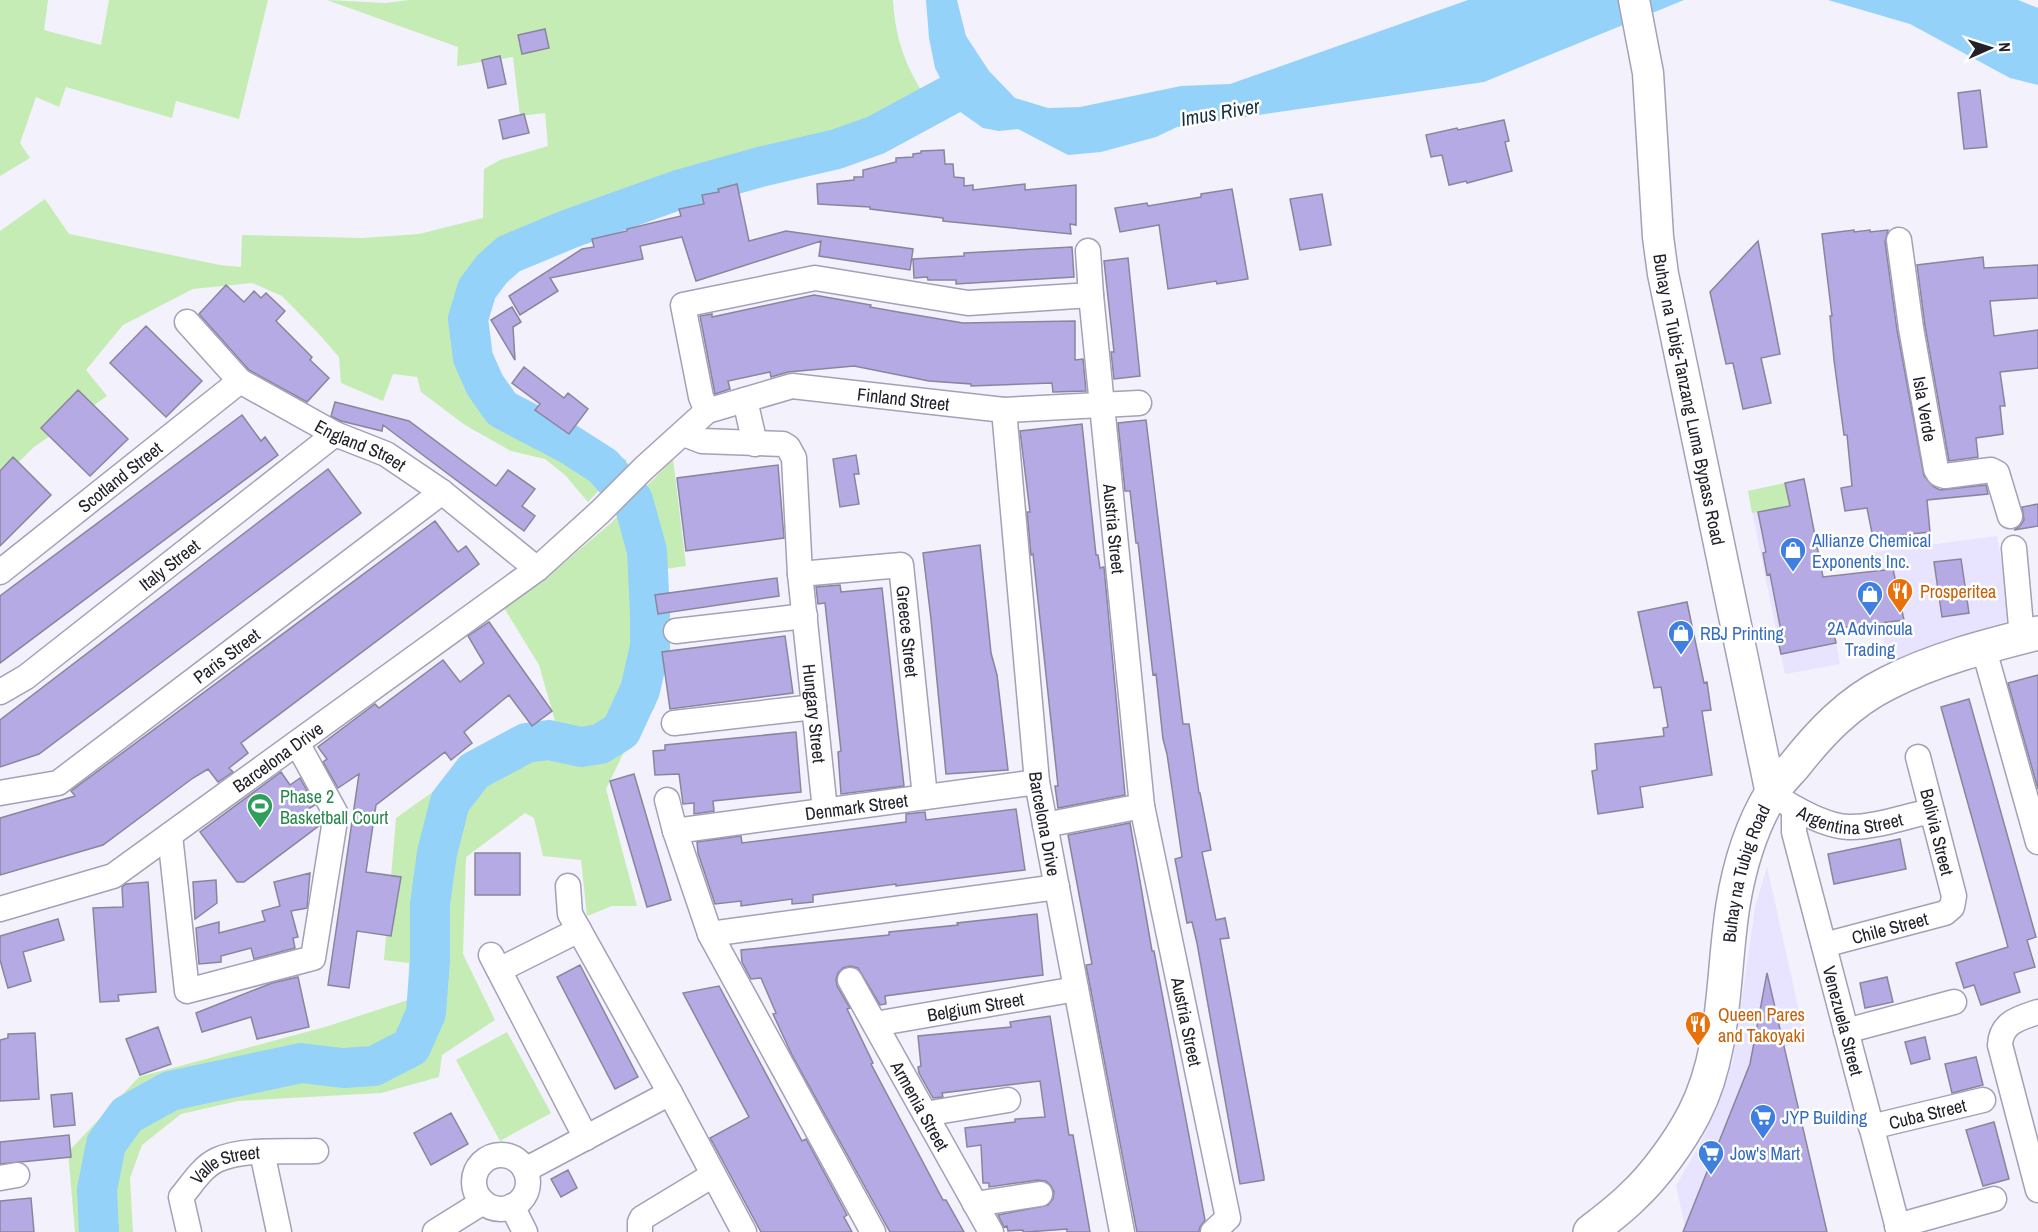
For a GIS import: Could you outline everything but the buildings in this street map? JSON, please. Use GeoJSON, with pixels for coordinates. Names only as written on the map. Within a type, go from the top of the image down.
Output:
{"type":"FeatureCollection","features":[{"type":"Feature","properties":{"kind":"main road","name":"Buhay na Tubig Road"},"geometry":{"type":"LineString","coordinates":[[1590,1232],[1633,1196],[1665,1158],[1694,1113],[1711,1068],[1719,1031],[1733,904],[1745,851],[1783,801],[1819,734],[1856,701],[1887,683],[1983,646],[2033,637]]}},
{"type":"Feature","properties":{"kind":"street","name":"Buhay na Tubig-Tanzang Luma Bypass Road"},"geometry":{"type":"LineString","coordinates":[[1634,0],[1648,73],[1658,237],[1663,274],[1783,801]]}},
{"type":"Feature","properties":{"kind":"street","name":"Isla Verde"},"geometry":{"type":"LineString","coordinates":[[1899,240],[1911,328],[1936,469],[1939,474],[1945,476],[1991,470],[1997,472],[2010,516]]}},
{"type":"Feature","properties":{"kind":"street","name":"Austria Street"},"geometry":{"type":"LineString","coordinates":[[1088,251],[1142,806],[1228,1218],[1213,1232]]}},
{"type":"Feature","properties":{"kind":"street"},"geometry":{"type":"LineString","coordinates":[[707,411],[701,397],[683,305],[815,278],[968,303],[1091,295]]}},
{"type":"Feature","properties":{"kind":"street","name":"England Street"},"geometry":{"type":"LineString","coordinates":[[187,322],[240,381],[335,435],[386,454],[442,492],[537,569]]}},
{"type":"Feature","properties":{"kind":"street","name":"Scotland Street"},"geometry":{"type":"LineString","coordinates":[[0,572],[240,381]]}},
{"type":"Feature","properties":{"kind":"street","name":"Finland Street"},"geometry":{"type":"LineString","coordinates":[[707,411],[792,386],[1004,410],[1139,403]]}},
{"type":"Feature","properties":{"kind":"street"},"geometry":{"type":"LineString","coordinates":[[684,434],[702,441],[754,444],[745,400]]}},
{"type":"Feature","properties":{"kind":"street","name":"Barcelona Drive"},"geometry":{"type":"LineString","coordinates":[[1004,410],[1037,782],[1122,1232]]}},
{"type":"Feature","properties":{"kind":"street","name":"Barcelona Drive"},"geometry":{"type":"LineString","coordinates":[[0,909],[113,876],[537,569],[707,411]]}},
{"type":"Feature","properties":{"kind":"street","name":"Italy Street"},"geometry":{"type":"LineString","coordinates":[[0,692],[26,677],[335,435]]}},
{"type":"Feature","properties":{"kind":"street","name":"Hungary Street"},"geometry":{"type":"LineString","coordinates":[[754,444],[783,444],[788,447],[794,458],[800,574],[825,810]]}},
{"type":"Feature","properties":{"kind":"street","name":"Paris Street"},"geometry":{"type":"LineString","coordinates":[[0,793],[58,783],[442,492]]}},
{"type":"Feature","properties":{"kind":"street"},"geometry":{"type":"LineString","coordinates":[[2014,548],[2033,637]]}},
{"type":"Feature","properties":{"kind":"street","name":"Greece Street"},"geometry":{"type":"LineString","coordinates":[[800,574],[901,565],[925,797]]}},
{"type":"Feature","properties":{"kind":"street"},"geometry":{"type":"LineString","coordinates":[[676,631],[805,616]]}},
{"type":"Feature","properties":{"kind":"street"},"geometry":{"type":"LineString","coordinates":[[1983,646],[2038,842]]}},
{"type":"Feature","properties":{"kind":"street"},"geometry":{"type":"LineString","coordinates":[[674,723],[814,707]]}},
{"type":"Feature","properties":{"kind":"street"},"geometry":{"type":"LineString","coordinates":[[170,835],[187,991],[313,958],[336,814],[297,743]]}},
{"type":"Feature","properties":{"kind":"street","name":"Bolivia Street"},"geometry":{"type":"LineString","coordinates":[[1918,757],[1954,896],[1952,907]]}},
{"type":"Feature","properties":{"kind":"street","name":"Denmark Street"},"geometry":{"type":"LineString","coordinates":[[675,831],[1037,782]]}},
{"type":"Feature","properties":{"kind":"street"},"geometry":{"type":"LineString","coordinates":[[667,800],[675,831],[710,934],[873,1232]]}},
{"type":"Feature","properties":{"kind":"street","name":"Argentina Street"},"geometry":{"type":"LineString","coordinates":[[1783,801],[1831,824],[1847,827],[1863,826],[1932,810]]}},
{"type":"Feature","properties":{"kind":"street","name":"Venezuela Street"},"geometry":{"type":"LineString","coordinates":[[1783,801],[1794,832],[1898,1229]]}},
{"type":"Feature","properties":{"kind":"street"},"geometry":{"type":"LineString","coordinates":[[1045,825],[1142,806]]}},
{"type":"Feature","properties":{"kind":"street"},"geometry":{"type":"LineString","coordinates":[[568,886],[570,914],[670,1093],[744,1232]]}},
{"type":"Feature","properties":{"kind":"street"},"geometry":{"type":"LineString","coordinates":[[710,934],[1057,887]]}},
{"type":"Feature","properties":{"kind":"street","name":"Chile Street"},"geometry":{"type":"LineString","coordinates":[[1824,945],[1945,913],[1952,907]]}},
{"type":"Feature","properties":{"kind":"street"},"geometry":{"type":"LineString","coordinates":[[579,930],[495,962],[586,1138]]}},
{"type":"Feature","properties":{"kind":"street","name":"Armenia Street"},"geometry":{"type":"LineString","coordinates":[[850,980],[991,1232]]}},
{"type":"Feature","properties":{"kind":"street","name":"Belgium Street"},"geometry":{"type":"LineString","coordinates":[[875,1024],[1076,989]]}},
{"type":"Feature","properties":{"kind":"street"},"geometry":{"type":"LineString","coordinates":[[1846,1031],[1954,1002]]}},
{"type":"Feature","properties":{"kind":"street"},"geometry":{"type":"LineString","coordinates":[[2038,1012],[2010,1023],[2000,1036],[2000,1045],[2038,1190]]}},
{"type":"Feature","properties":{"kind":"street"},"geometry":{"type":"LineString","coordinates":[[525,1170],[670,1093]]}},
{"type":"Feature","properties":{"kind":"street"},"geometry":{"type":"LineString","coordinates":[[925,1114],[1008,1100]]}},
{"type":"Feature","properties":{"kind":"street","name":"Cuba Street"},"geometry":{"type":"LineString","coordinates":[[1871,1127],[1983,1100]]}},
{"type":"Feature","properties":{"kind":"street","name":"Valle Street"},"geometry":{"type":"LineString","coordinates":[[189,1232],[181,1197],[203,1170],[218,1160],[235,1155],[262,1152],[316,1151]]}},
{"type":"Feature","properties":{"kind":"street"},"geometry":{"type":"LineString","coordinates":[[262,1152],[279,1232]]}},
{"type":"Feature","properties":{"kind":"street"},"geometry":{"type":"LineString","coordinates":[[499,1155],[510,1156],[525,1170],[527,1187],[524,1195],[512,1206],[497,1208],[483,1202],[477,1194],[474,1184],[475,1173],[489,1158],[499,1155]]}},
{"type":"Feature","properties":{"kind":"street"},"geometry":{"type":"LineString","coordinates":[[640,1232],[642,1218],[713,1175]]}},
{"type":"Feature","properties":{"kind":"street"},"geometry":{"type":"LineString","coordinates":[[975,1204],[1040,1194]]}},
{"type":"Feature","properties":{"kind":"street"},"geometry":{"type":"LineString","coordinates":[[1898,1229],[1994,1199]]}},
{"type":"Feature","properties":{"kind":"street"},"geometry":{"type":"LineString","coordinates":[[435,1232],[483,1202]]}},
{"type":"Feature","properties":{"kind":"street"},"geometry":{"type":"LineString","coordinates":[[512,1206],[525,1232]]}},
{"type":"Feature","properties":{"kind":"shaded area","name":"Allianze Chemical Exponents Inc."},"geometry":{"type":"Polygon","coordinates":[[[1804,479],[1840,664],[1785,674],[1748,491],[1804,479]]]}},
{"type":"Feature","properties":{"kind":"shaded area"},"geometry":{"type":"Polygon","coordinates":[[[1997,536],[2011,620],[1963,635],[1888,665],[1868,553],[1997,536]]]}},
{"type":"Feature","properties":{"kind":"shaded area"},"geometry":{"type":"Polygon","coordinates":[[[1767,867],[1805,1038],[1780,1049],[1686,1232],[1676,1185],[1698,1148],[1733,1061],[1755,907],[1767,867]]]}},
{"type":"Feature","properties":{"kind":"green space"},"geometry":{"type":"Polygon","coordinates":[[[0,0],[48,0],[44,30],[101,45],[109,0],[268,0],[239,119],[176,101],[172,118],[66,87],[59,107],[36,97],[20,143],[30,158],[0,176],[0,0]]]}},
{"type":"Feature","properties":{"kind":"green space"},"geometry":{"type":"Polygon","coordinates":[[[327,0],[385,3],[409,0],[893,0],[901,48],[912,74],[937,116],[869,148],[609,225],[534,251],[506,268],[492,291],[481,319],[482,352],[496,384],[524,411],[627,460],[588,502],[565,475],[545,459],[511,451],[465,425],[421,392],[417,377],[393,374],[383,401],[341,383],[339,357],[318,333],[282,296],[252,283],[193,289],[123,325],[86,370],[107,396],[34,447],[0,481],[0,231],[45,199],[69,234],[220,265],[241,267],[242,235],[362,238],[419,234],[483,218],[484,169],[500,160],[548,146],[545,113],[520,116],[513,57],[457,66],[458,47],[327,0]]]}},
{"type":"Feature","properties":{"kind":"green space"},"geometry":{"type":"Polygon","coordinates":[[[673,459],[686,566],[665,569],[655,707],[623,754],[606,789],[637,906],[612,906],[587,916],[581,860],[543,856],[534,818],[525,813],[466,857],[463,954],[495,1020],[442,1055],[439,1077],[381,1093],[238,1101],[181,1114],[142,1145],[130,1178],[133,1232],[75,1232],[68,1152],[139,1077],[325,1027],[408,1000],[409,963],[384,960],[396,818],[475,762],[522,735],[557,728],[539,665],[503,606],[559,567],[611,523],[673,459]]]}},
{"type":"Feature","properties":{"kind":"green space"},"geometry":{"type":"Polygon","coordinates":[[[1785,483],[1790,506],[1752,513],[1748,491],[1785,483]]]}},
{"type":"Feature","properties":{"kind":"green space"},"geometry":{"type":"Polygon","coordinates":[[[507,1032],[551,1113],[500,1141],[456,1060],[507,1032]]]}},
{"type":"Feature","properties":{"kind":"water","name":"Imus River"},"geometry":{"type":"Polygon","coordinates":[[[926,0],[957,0],[966,36],[989,71],[1015,98],[1048,108],[1080,107],[1181,86],[1230,84],[1468,0],[1684,0],[1484,82],[1177,127],[1156,137],[1101,152],[1068,155],[1018,129],[999,131],[983,128],[956,109],[935,68],[929,38],[926,0]]]}},
{"type":"Feature","properties":{"kind":"water"},"geometry":{"type":"Polygon","coordinates":[[[1828,0],[2018,0],[2038,8],[2038,85],[2010,78],[1910,24],[1828,0]]]}},
{"type":"Feature","properties":{"kind":"waterway"},"geometry":{"type":"LineString","coordinates":[[99,1232],[97,1190],[106,1144],[127,1115],[170,1091],[301,1063],[343,1068],[374,1066],[411,1047],[426,1013],[430,961],[430,904],[437,853],[450,802],[474,771],[526,743],[549,740],[581,747],[600,744],[621,731],[640,690],[650,647],[650,613],[647,551],[633,500],[603,466],[567,443],[502,409],[485,385],[473,358],[468,319],[477,289],[492,269],[509,254],[569,229],[678,190],[837,149],[876,135],[972,83]]}},
{"type":"Feature","properties":{"kind":"place","name":"Allianze Chemical Exponents Inc."},"geometry":{"type":"Point","coordinates":[1793,573]}},
{"type":"Feature","properties":{"kind":"place","name":"Prosperitea"},"geometry":{"type":"Point","coordinates":[1900,614]}},
{"type":"Feature","properties":{"kind":"place","name":"2A Advincula Trading"},"geometry":{"type":"Point","coordinates":[1870,617]}},
{"type":"Feature","properties":{"kind":"place","name":"RBJ Printing"},"geometry":{"type":"Point","coordinates":[1681,656]}},
{"type":"Feature","properties":{"kind":"place","name":"Phase 2 Basketball Court"},"geometry":{"type":"Point","coordinates":[260,829]}},
{"type":"Feature","properties":{"kind":"place","name":"Queen Pares and Takoyaki"},"geometry":{"type":"Point","coordinates":[1698,1047]}},
{"type":"Feature","properties":{"kind":"place","name":"JYP Building"},"geometry":{"type":"Point","coordinates":[1763,1140]}},
{"type":"Feature","properties":{"kind":"place","name":"Jow's Mart"},"geometry":{"type":"Point","coordinates":[1711,1176]}}]}
